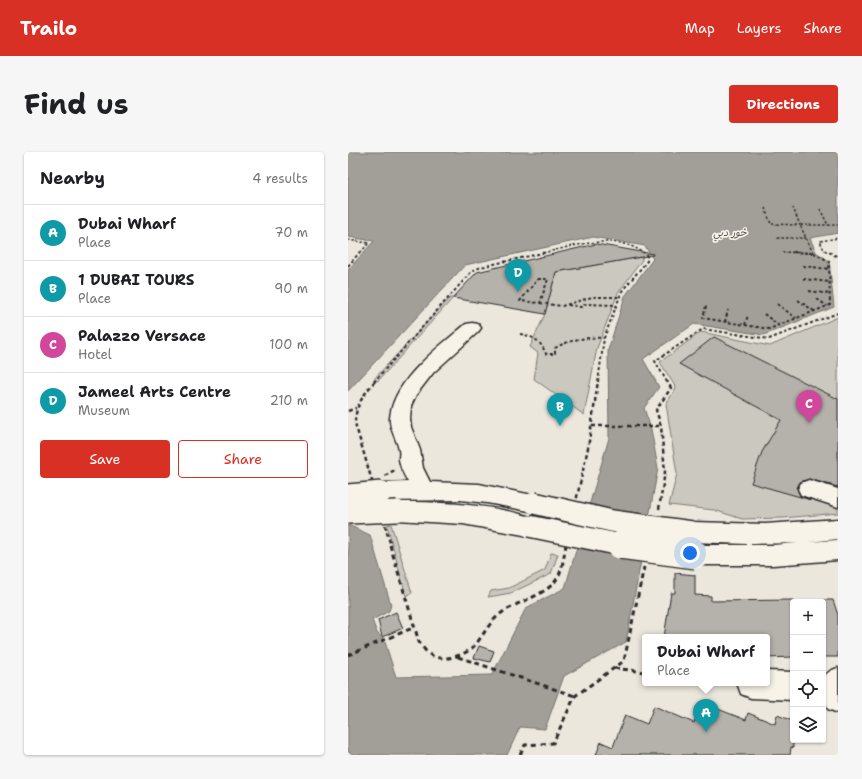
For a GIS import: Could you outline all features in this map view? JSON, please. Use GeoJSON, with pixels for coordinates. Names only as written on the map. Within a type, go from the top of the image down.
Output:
{"type":"FeatureCollection","features":[{"type":"Feature","properties":{"kind":"street"},"geometry":{"type":"LineString","coordinates":[[424,490],[410,461],[410,450],[403,434],[400,418],[403,402],[411,386],[423,373],[472,328]]}},
{"type":"Feature","properties":{"kind":"street"},"geometry":{"type":"LineString","coordinates":[[382,492],[400,478],[410,461]]}},
{"type":"Feature","properties":{"kind":"street"},"geometry":{"type":"LineString","coordinates":[[809,488],[838,498]]}},
{"type":"Feature","properties":{"kind":"street"},"geometry":{"type":"LineString","coordinates":[[348,495],[424,490],[470,492],[532,514],[610,545],[653,551],[696,555],[773,555],[838,550]]}},
{"type":"Feature","properties":{"kind":"street"},"geometry":{"type":"LineString","coordinates":[[348,513],[430,511],[464,513],[496,518],[532,514],[594,519],[692,532],[760,535],[794,534],[838,529]]}},
{"type":"Feature","properties":{"kind":"street"},"geometry":{"type":"LineString","coordinates":[[770,685],[790,686]]}},
{"type":"Feature","properties":{"kind":"path"},"geometry":{"type":"LineString","coordinates":[[765,208],[771,224],[838,225]]}},
{"type":"Feature","properties":{"kind":"path"},"geometry":{"type":"LineString","coordinates":[[793,208],[812,253]]}},
{"type":"Feature","properties":{"kind":"path"},"geometry":{"type":"LineString","coordinates":[[820,208],[828,225]]}},
{"type":"Feature","properties":{"kind":"path"},"geometry":{"type":"LineString","coordinates":[[776,238],[806,238]]}},
{"type":"Feature","properties":{"kind":"path"},"geometry":{"type":"LineString","coordinates":[[838,238],[820,241],[824,250],[838,257]]}},
{"type":"Feature","properties":{"kind":"path"},"geometry":{"type":"LineString","coordinates":[[348,240],[369,243],[348,266]]}},
{"type":"Feature","properties":{"kind":"path"},"geometry":{"type":"LineString","coordinates":[[457,657],[472,648],[500,613],[512,605],[551,586],[556,581],[561,567],[592,426],[604,338],[619,297],[647,261],[647,256],[644,252],[637,248],[594,242],[476,269],[469,274],[360,398],[354,419],[419,642],[428,653],[441,658],[457,657],[575,696]]}},
{"type":"Feature","properties":{"kind":"path"},"geometry":{"type":"LineString","coordinates":[[706,306],[703,318],[769,329],[830,305],[829,261],[812,253],[782,252]]}},
{"type":"Feature","properties":{"kind":"path"},"geometry":{"type":"LineString","coordinates":[[803,266],[829,269]]}},
{"type":"Feature","properties":{"kind":"path"},"geometry":{"type":"LineString","coordinates":[[540,303],[548,279],[538,279],[520,301],[540,303],[568,305],[581,307],[586,304],[616,305]]}},
{"type":"Feature","properties":{"kind":"path"},"geometry":{"type":"LineString","coordinates":[[803,279],[830,282]]}},
{"type":"Feature","properties":{"kind":"path"},"geometry":{"type":"LineString","coordinates":[[809,291],[830,294]]}},
{"type":"Feature","properties":{"kind":"path"},"geometry":{"type":"LineString","coordinates":[[568,305],[592,297],[619,297]]}},
{"type":"Feature","properties":{"kind":"path"},"geometry":{"type":"LineString","coordinates":[[817,299],[828,306]]}},
{"type":"Feature","properties":{"kind":"path"},"geometry":{"type":"LineString","coordinates":[[798,300],[814,311]]}},
{"type":"Feature","properties":{"kind":"path"},"geometry":{"type":"LineString","coordinates":[[777,304],[797,318]]}},
{"type":"Feature","properties":{"kind":"path"},"geometry":{"type":"LineString","coordinates":[[725,322],[728,310]]}},
{"type":"Feature","properties":{"kind":"path"},"geometry":{"type":"LineString","coordinates":[[663,510],[658,509],[665,472],[660,426],[656,410],[671,388],[655,361],[703,329],[769,339],[838,313]]}},
{"type":"Feature","properties":{"kind":"path"},"geometry":{"type":"LineString","coordinates":[[764,314],[779,326]]}},
{"type":"Feature","properties":{"kind":"path"},"geometry":{"type":"LineString","coordinates":[[746,325],[748,315]]}},
{"type":"Feature","properties":{"kind":"path"},"geometry":{"type":"LineString","coordinates":[[520,334],[530,335],[538,340],[544,346],[546,354],[555,354],[555,348],[570,340],[586,337],[604,338]]}},
{"type":"Feature","properties":{"kind":"path"},"geometry":{"type":"LineString","coordinates":[[348,411],[356,408]]}},
{"type":"Feature","properties":{"kind":"path"},"geometry":{"type":"LineString","coordinates":[[592,426],[660,426]]}},
{"type":"Feature","properties":{"kind":"path"},"geometry":{"type":"LineString","coordinates":[[520,755],[525,745],[553,743],[575,696],[624,661],[644,566],[652,567]]}},
{"type":"Feature","properties":{"kind":"path"},"geometry":{"type":"LineString","coordinates":[[348,655],[415,626]]}},
{"type":"Feature","properties":{"kind":"path"},"geometry":{"type":"LineString","coordinates":[[614,668],[642,672]]}},
{"type":"Feature","properties":{"kind":"shaded area"},"geometry":{"type":"Polygon","coordinates":[[[642,257],[642,260],[618,293],[597,348],[584,415],[534,379],[538,353],[530,347],[545,314],[556,272],[642,257]]]}},
{"type":"Feature","properties":{"kind":"shaded area"},"geometry":{"type":"Polygon","coordinates":[[[450,298],[453,298],[378,381],[373,380],[450,298]]]}},
{"type":"Feature","properties":{"kind":"shaded area"},"geometry":{"type":"Polygon","coordinates":[[[838,317],[838,513],[783,518],[742,519],[714,510],[669,505],[677,474],[666,404],[676,388],[660,362],[701,332],[770,346],[838,317]]]}},
{"type":"Feature","properties":{"kind":"shaded area"},"geometry":{"type":"Polygon","coordinates":[[[391,524],[412,593],[406,596],[387,525],[391,524]]]}},
{"type":"Feature","properties":{"kind":"shaded area"},"geometry":{"type":"Polygon","coordinates":[[[551,553],[558,554],[551,574],[511,593],[488,597],[491,591],[509,588],[545,570],[551,553]]]}},
{"type":"Feature","properties":{"kind":"water","name":"خور دبي"},"geometry":{"type":"Polygon","coordinates":[[[348,152],[838,152],[838,233],[810,238],[816,252],[829,261],[834,307],[764,335],[694,324],[643,359],[659,387],[644,408],[651,429],[658,468],[626,642],[564,676],[545,729],[520,727],[507,755],[355,755],[348,752],[348,525],[370,535],[391,605],[389,611],[372,620],[377,633],[384,639],[396,677],[492,675],[526,608],[565,588],[609,438],[608,350],[625,296],[653,259],[645,246],[593,237],[465,265],[348,391],[348,270],[374,241],[348,237],[348,152]]]}},
{"type":"Feature","properties":{"kind":"building"},"geometry":{"type":"Polygon","coordinates":[[[596,244],[653,255],[556,272],[545,314],[453,298],[477,272],[596,244]]]}},
{"type":"Feature","properties":{"kind":"building"},"geometry":{"type":"Polygon","coordinates":[[[714,337],[838,399],[838,487],[809,479],[800,482],[797,488],[800,496],[811,500],[751,483],[762,452],[781,420],[679,364],[714,337]]]}},
{"type":"Feature","properties":{"kind":"building"},"geometry":{"type":"Polygon","coordinates":[[[675,573],[695,575],[695,595],[711,596],[711,601],[790,600],[790,657],[770,658],[770,634],[664,634],[671,593],[675,593],[675,573]]]}},
{"type":"Feature","properties":{"kind":"building"},"geometry":{"type":"Polygon","coordinates":[[[826,600],[833,600],[838,615],[838,657],[826,657],[826,600]]]}},
{"type":"Feature","properties":{"kind":"building"},"geometry":{"type":"Polygon","coordinates":[[[396,612],[403,628],[382,637],[378,620],[396,612]]]}},
{"type":"Feature","properties":{"kind":"building"},"geometry":{"type":"Polygon","coordinates":[[[479,646],[494,651],[490,662],[474,658],[479,646]]]}},
{"type":"Feature","properties":{"kind":"building"},"geometry":{"type":"Polygon","coordinates":[[[700,702],[746,720],[748,713],[775,724],[777,715],[790,720],[790,743],[793,743],[793,748],[791,747],[790,755],[596,755],[601,742],[613,747],[625,715],[647,724],[654,706],[694,723],[700,702]]]}},
{"type":"Feature","properties":{"kind":"place","name":"Jameel Arts Centre"},"geometry":{"type":"Point","coordinates":[518,292]}},
{"type":"Feature","properties":{"kind":"place","name":"Palazzo Versace"},"geometry":{"type":"Point","coordinates":[809,423]}},
{"type":"Feature","properties":{"kind":"place","name":"1 DUBAI TOURS"},"geometry":{"type":"Point","coordinates":[560,426]}},
{"type":"Feature","properties":{"kind":"place","name":"Dubai Wharf"},"geometry":{"type":"Point","coordinates":[706,732]}}]}
